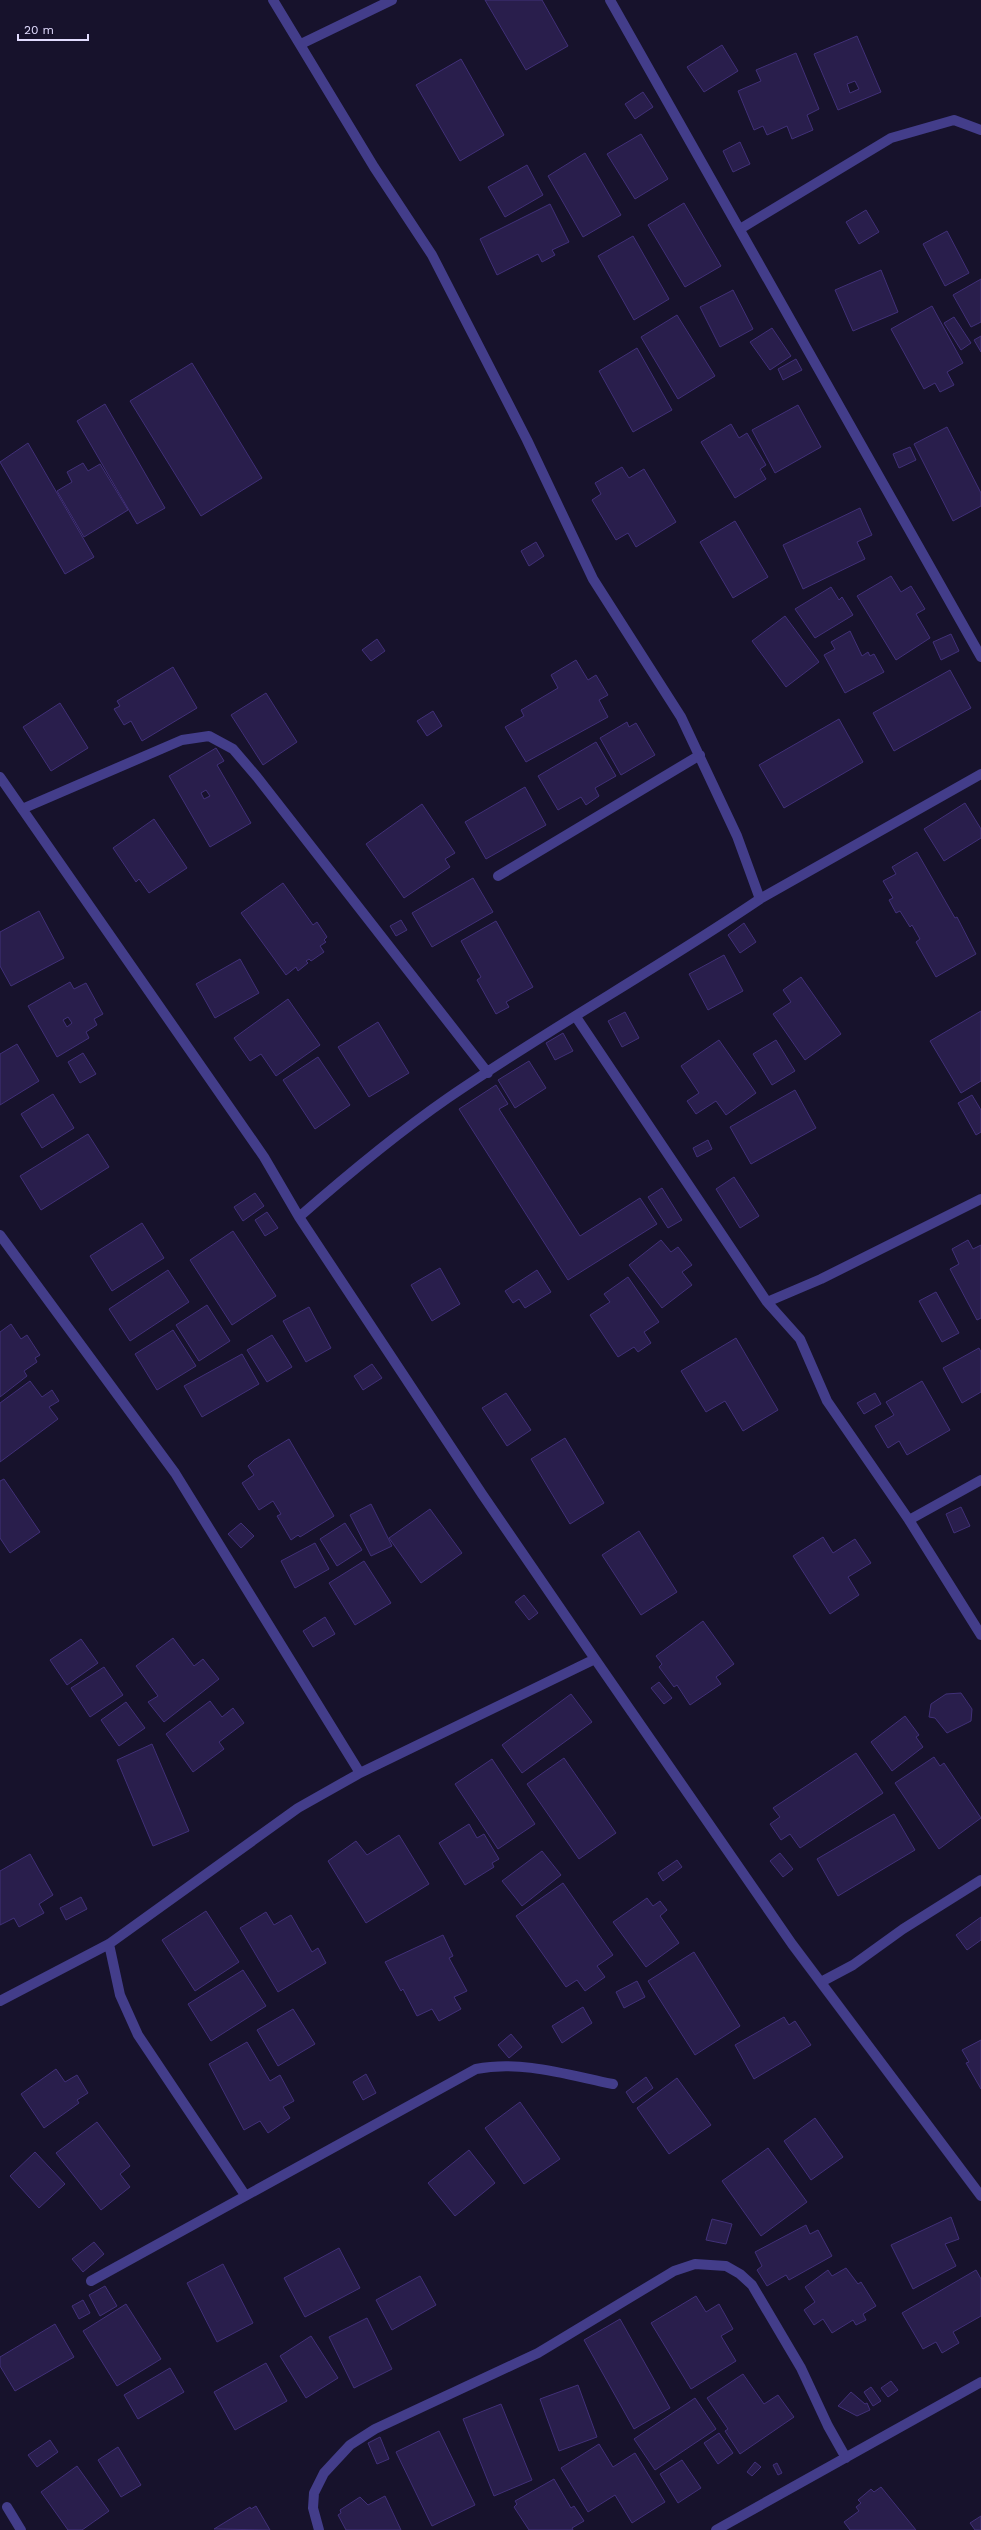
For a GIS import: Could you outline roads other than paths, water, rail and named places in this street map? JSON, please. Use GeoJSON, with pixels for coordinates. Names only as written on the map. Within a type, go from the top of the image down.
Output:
{"type":"FeatureCollection","features":[{"type":"Feature","properties":{"kind":"street"},"geometry":{"type":"LineString","coordinates":[[273,0],[374,167],[432,255],[527,440],[593,579],[610,610],[681,717],[737,836],[760,899]]}},
{"type":"Feature","properties":{"kind":"street"},"geometry":{"type":"LineString","coordinates":[[301,44],[392,0]]}},
{"type":"Feature","properties":{"kind":"street"},"geometry":{"type":"LineString","coordinates":[[610,0],[981,657]]}},
{"type":"Feature","properties":{"kind":"street"},"geometry":{"type":"LineString","coordinates":[[740,229],[891,138],[954,120],[981,130]]}},
{"type":"Feature","properties":{"kind":"street"},"geometry":{"type":"LineString","coordinates":[[22,809],[182,740],[209,736],[233,749],[257,777],[488,1073]]}},
{"type":"Feature","properties":{"kind":"street"},"geometry":{"type":"LineString","coordinates":[[498,876],[700,755]]}},
{"type":"Feature","properties":{"kind":"street"},"geometry":{"type":"LineString","coordinates":[[299,1217],[357,1166],[396,1136],[488,1073],[681,952],[760,899],[981,774]]}},
{"type":"Feature","properties":{"kind":"street"},"geometry":{"type":"LineString","coordinates":[[0,777],[264,1157],[299,1217],[482,1494],[792,1944],[981,2196]]}},
{"type":"Feature","properties":{"kind":"street"},"geometry":{"type":"LineString","coordinates":[[576,1017],[767,1302],[800,1339],[827,1400],[909,1520],[981,1635]]}},
{"type":"Feature","properties":{"kind":"street"},"geometry":{"type":"LineString","coordinates":[[767,1302],[822,1279],[981,1199]]}},
{"type":"Feature","properties":{"kind":"street"},"geometry":{"type":"LineString","coordinates":[[0,1236],[175,1473],[360,1773]]}},
{"type":"Feature","properties":{"kind":"street"},"geometry":{"type":"LineString","coordinates":[[909,1520],[981,1480]]}},
{"type":"Feature","properties":{"kind":"street"},"geometry":{"type":"LineString","coordinates":[[0,2001],[109,1944],[298,1808],[360,1773],[595,1659]]}},
{"type":"Feature","properties":{"kind":"street"},"geometry":{"type":"LineString","coordinates":[[820,1982],[853,1965],[903,1929],[981,1880]]}},
{"type":"Feature","properties":{"kind":"street"},"geometry":{"type":"LineString","coordinates":[[109,1944],[120,1995],[138,2035],[245,2195]]}},
{"type":"Feature","properties":{"kind":"street"},"geometry":{"type":"LineString","coordinates":[[92,2281],[245,2195],[476,2069],[497,2065],[518,2066],[613,2084]]}},
{"type":"Feature","properties":{"kind":"street"},"geometry":{"type":"LineString","coordinates":[[319,2530],[313,2508],[314,2493],[324,2473],[350,2445],[375,2429],[538,2352],[674,2271],[695,2264],[726,2266],[740,2274],[752,2285],[801,2368],[828,2426],[846,2458]]}},
{"type":"Feature","properties":{"kind":"street"},"geometry":{"type":"LineString","coordinates":[[716,2530],[981,2382]]}},
{"type":"Feature","properties":{"kind":"street"},"geometry":{"type":"LineString","coordinates":[[7,2507],[21,2530]]}}]}
